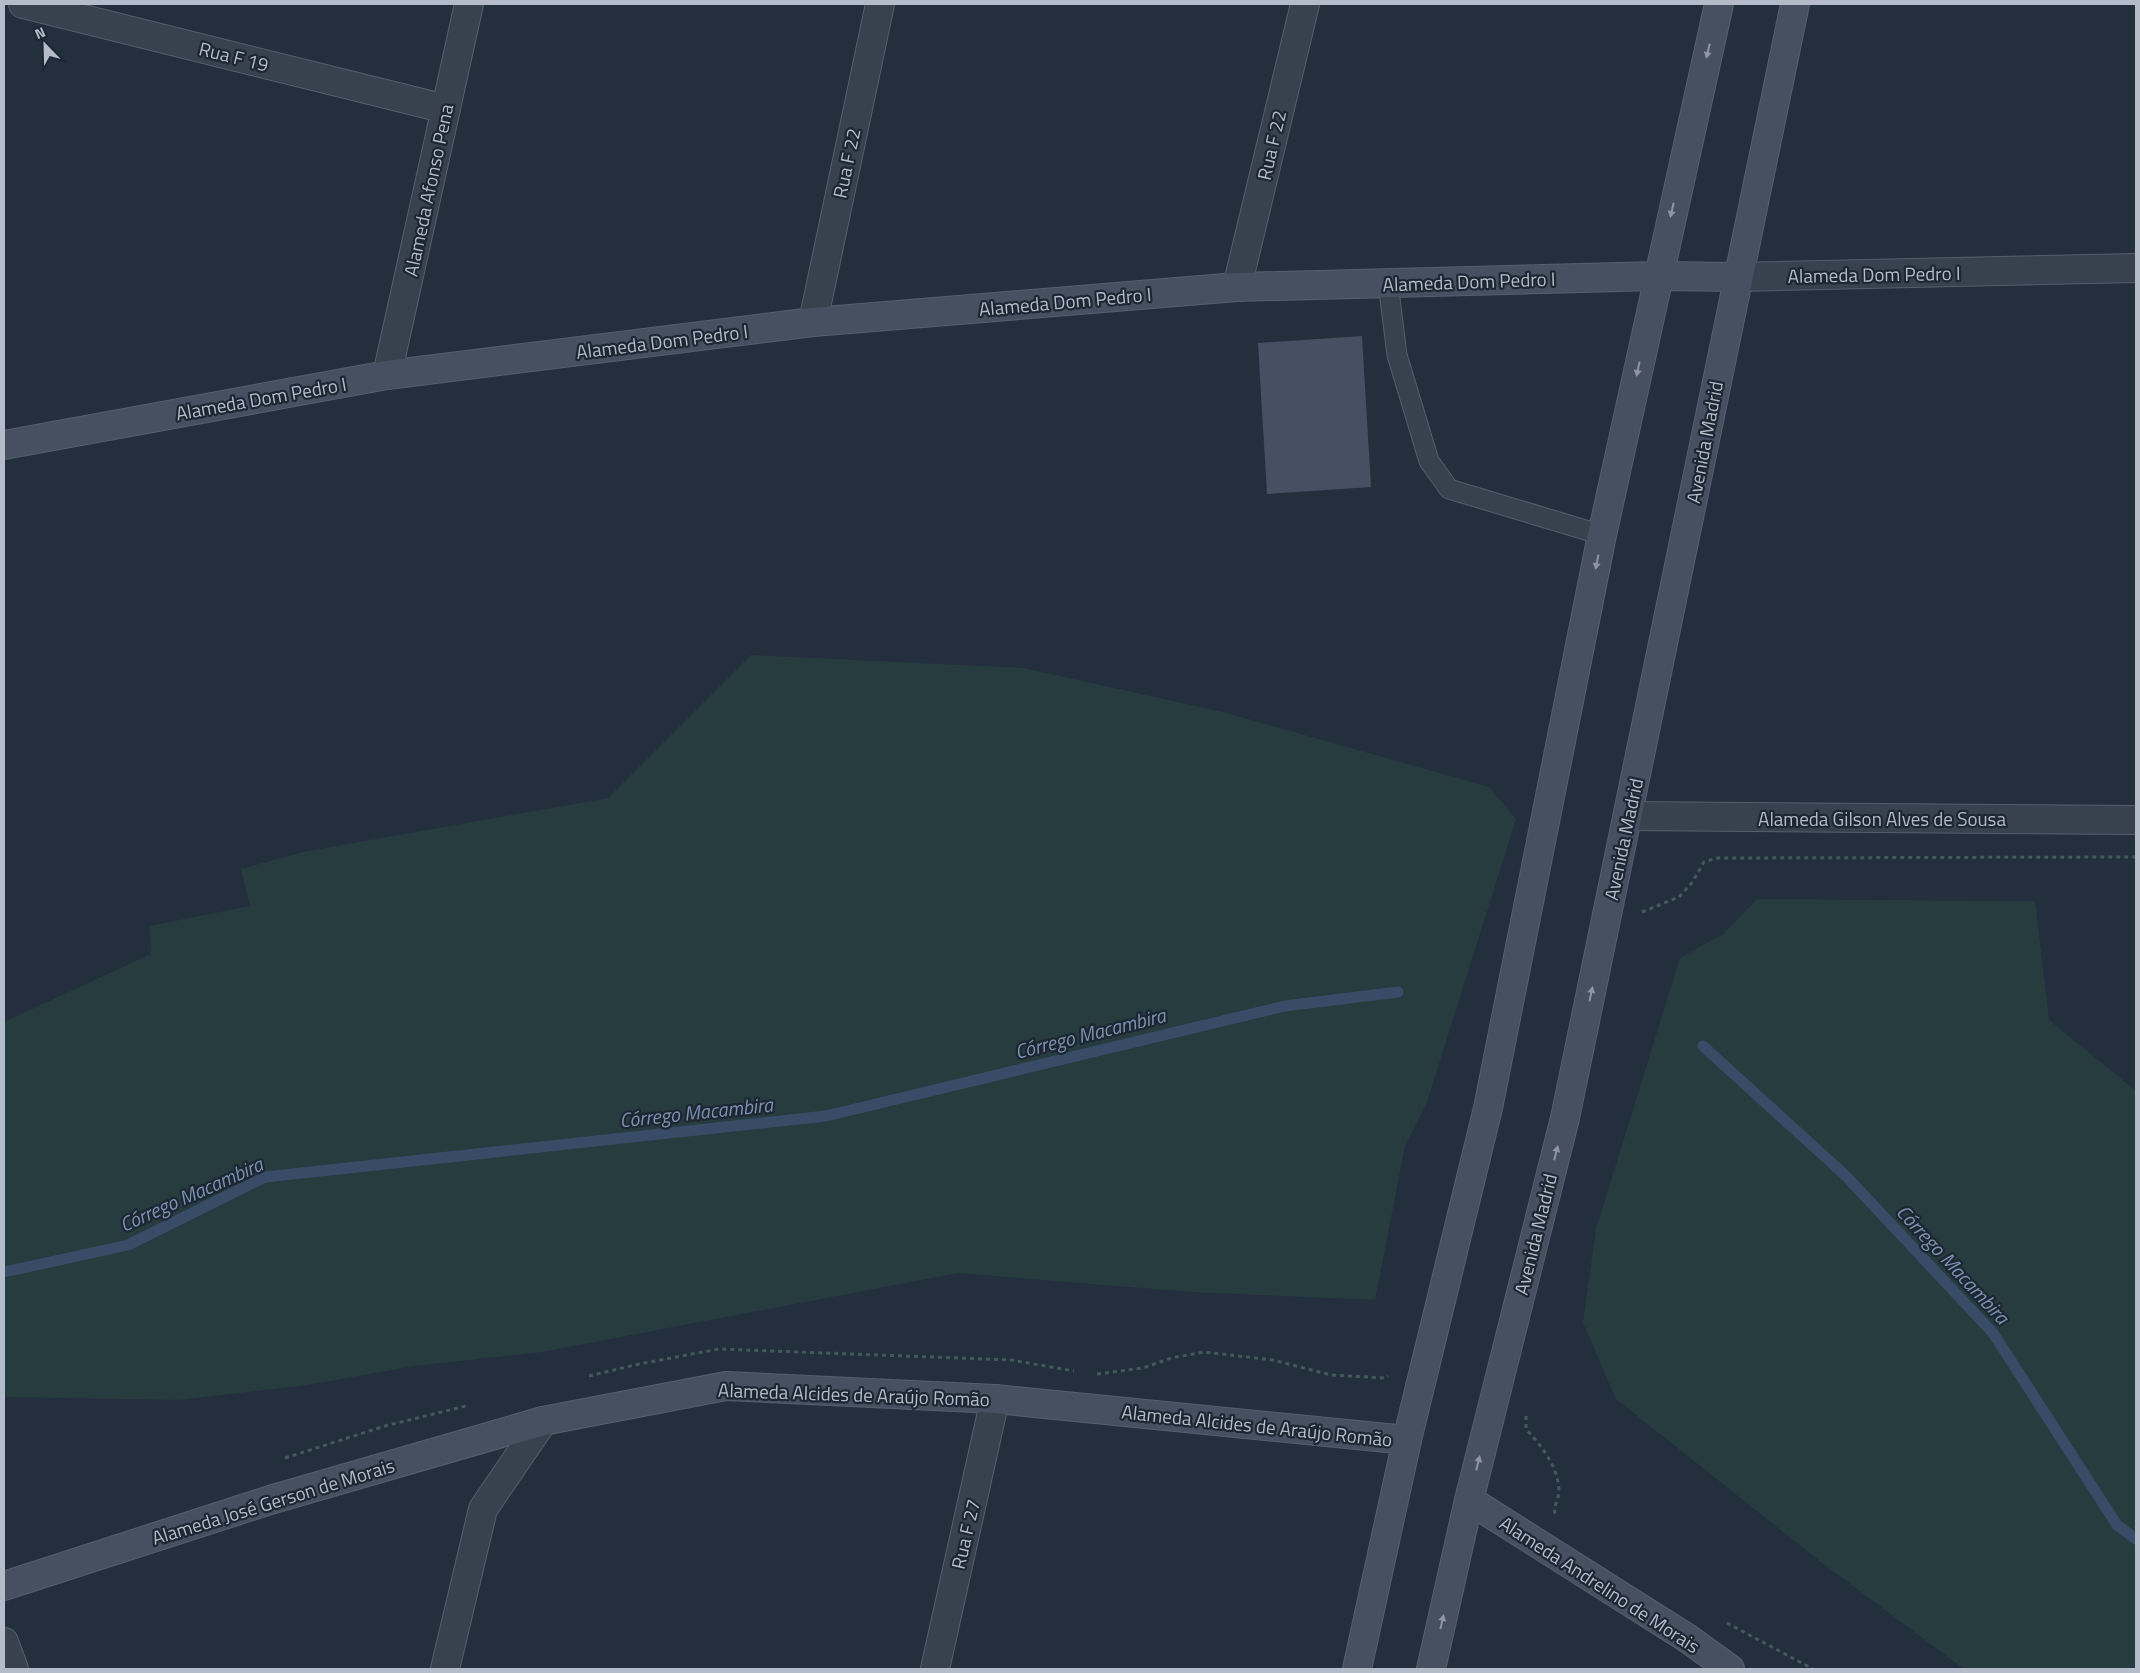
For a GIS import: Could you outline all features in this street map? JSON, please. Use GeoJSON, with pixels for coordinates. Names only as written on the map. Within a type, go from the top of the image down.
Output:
{"type":"FeatureCollection","features":[{"type":"Feature","properties":{"kind":"street","name":"Rua F 19"},"geometry":{"type":"LineString","coordinates":[[23,4],[446,108]]}},
{"type":"Feature","properties":{"kind":"street","name":"Alameda Afonso Pena"},"geometry":{"type":"LineString","coordinates":[[387,376],[469,4]]}},
{"type":"Feature","properties":{"kind":"street","name":"Rua F 22"},"geometry":{"type":"LineString","coordinates":[[813,322],[880,4]]}},
{"type":"Feature","properties":{"kind":"street","name":"Rua F 22"},"geometry":{"type":"LineString","coordinates":[[1237,287],[1305,4]]}},
{"type":"Feature","properties":{"kind":"street"},"geometry":{"type":"LineString","coordinates":[[1357,1669],[1408,1440],[1488,1108],[1602,535],[1719,4]]}},
{"type":"Feature","properties":{"kind":"street","name":"Avenida Madrid"},"geometry":{"type":"LineString","coordinates":[[1431,1669],[1469,1500],[1564,1118],[1795,4]]}},
{"type":"Feature","properties":{"kind":"street","name":"Alameda Dom Pedro I"},"geometry":{"type":"LineString","coordinates":[[4,445],[387,376],[813,322],[1237,287],[1658,276],[2136,268]]}},
{"type":"Feature","properties":{"kind":"street","name":"Alameda Gilson Alves de Sousa"},"geometry":{"type":"LineString","coordinates":[[1628,816],[2136,820]]}},
{"type":"Feature","properties":{"kind":"street","name":"Alameda Alcides de Araújo Romão"},"geometry":{"type":"LineString","coordinates":[[543,1421],[726,1386],[995,1399],[1408,1440]]}},
{"type":"Feature","properties":{"kind":"street","name":"Rua F 27"},"geometry":{"type":"LineString","coordinates":[[935,1669],[995,1399]]}},
{"type":"Feature","properties":{"kind":"street"},"geometry":{"type":"LineString","coordinates":[[445,1669],[483,1509],[543,1421]]}},
{"type":"Feature","properties":{"kind":"street","name":"Alameda José Gerson de Morais"},"geometry":{"type":"LineString","coordinates":[[4,1586],[270,1500],[543,1421]]}},
{"type":"Feature","properties":{"kind":"street","name":"Alameda Andrelino de Morais"},"geometry":{"type":"LineString","coordinates":[[1469,1500],[1687,1638],[1730,1669]]}},
{"type":"Feature","properties":{"kind":"street"},"geometry":{"type":"LineString","coordinates":[[4,1642],[14,1669]]}},
{"type":"Feature","properties":{"kind":"lane"},"geometry":{"type":"LineString","coordinates":[[1388,283],[1400,363],[1430,461],[1450,489],[1602,535]]}},
{"type":"Feature","properties":{"kind":"path"},"geometry":{"type":"LineString","coordinates":[[1636,918],[1642,912],[1678,897],[1691,884],[1704,862],[1717,858],[2136,857]]}},
{"type":"Feature","properties":{"kind":"path"},"geometry":{"type":"LineString","coordinates":[[1526,1413],[1526,1430],[1541,1446],[1556,1471],[1559,1492],[1554,1510],[1556,1521]]}},
{"type":"Feature","properties":{"kind":"green space"},"geometry":{"type":"Polygon","coordinates":[[[751,655],[1023,668],[1223,712],[1489,787],[1516,819],[1427,1102],[1405,1146],[1375,1300],[1191,1292],[958,1273],[542,1352],[414,1366],[307,1385],[179,1400],[4,1397],[4,1022],[151,954],[149,926],[250,906],[241,869],[303,852],[608,798],[751,655]]]}},
{"type":"Feature","properties":{"kind":"green space"},"geometry":{"type":"Polygon","coordinates":[[[1757,899],[2035,901],[2049,1020],[2136,1091],[2136,1669],[1964,1669],[1821,1562],[1616,1399],[1583,1323],[1596,1229],[1680,958],[1723,934],[1757,899]]]}},
{"type":"Feature","properties":{"kind":"building"},"geometry":{"type":"Polygon","coordinates":[[[1362,336],[1371,487],[1267,494],[1258,343],[1362,336]]]}},
{"type":"Feature","properties":{"kind":"waterway","name":"Córrego Macambira"},"geometry":{"type":"LineString","coordinates":[[4,1272],[128,1245],[265,1177],[826,1116],[1285,1006],[1398,992]]}},
{"type":"Feature","properties":{"kind":"waterway","name":"Córrego Macambira"},"geometry":{"type":"LineString","coordinates":[[1703,1046],[1845,1175],[1993,1333],[2117,1525],[2136,1539]]}}]}
